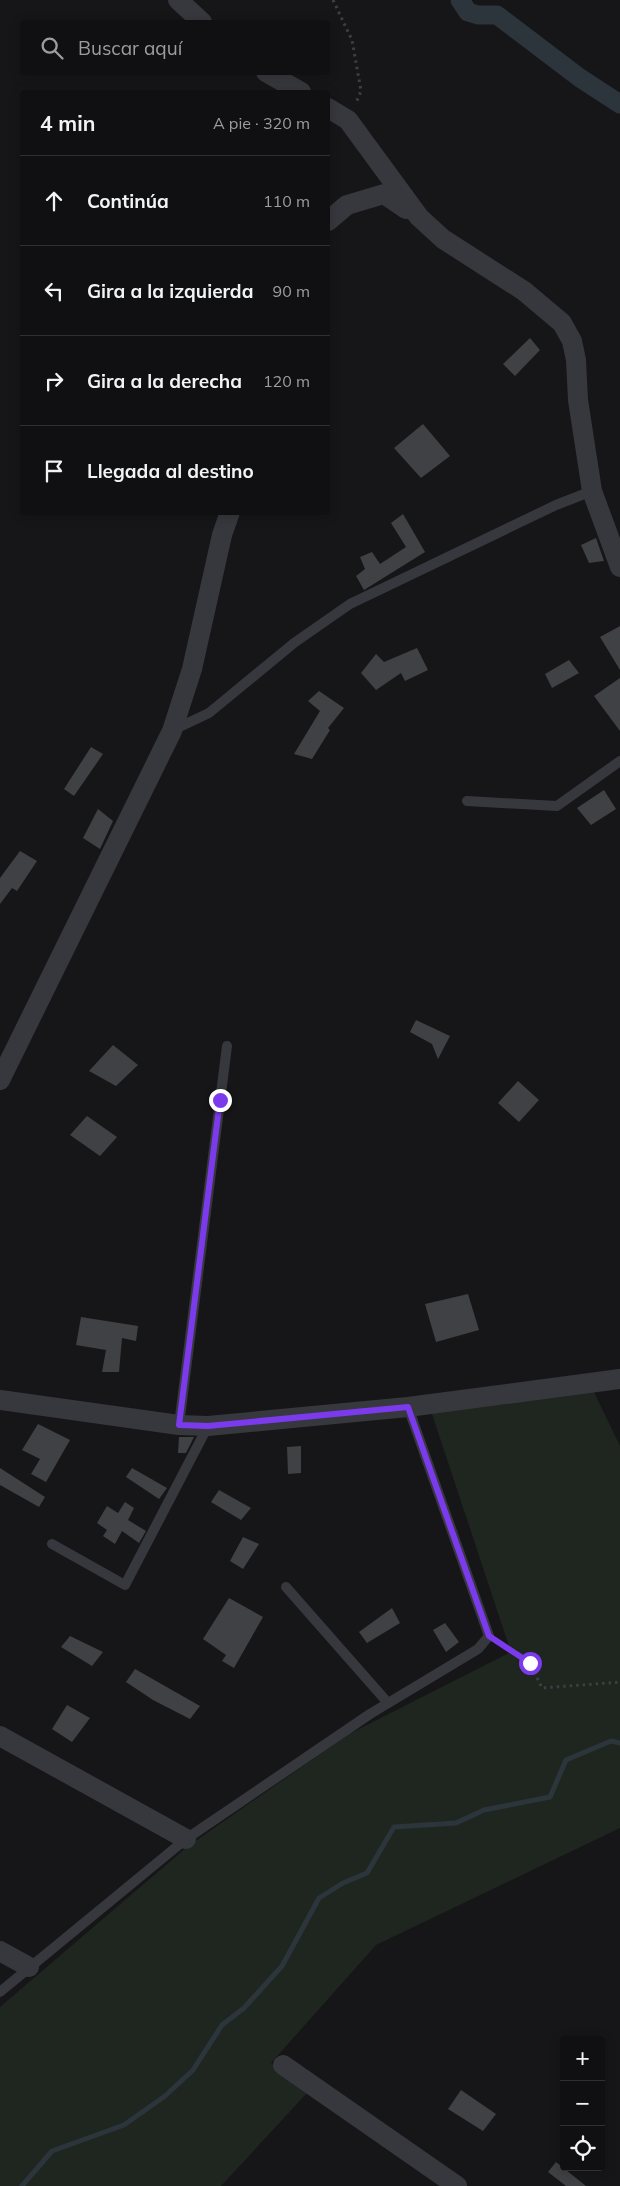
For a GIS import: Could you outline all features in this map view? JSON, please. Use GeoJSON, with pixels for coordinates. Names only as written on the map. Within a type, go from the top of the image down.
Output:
{"type":"FeatureCollection","features":[{"type":"Feature","properties":{"kind":"street"},"geometry":{"type":"LineString","coordinates":[[178,0],[200,20]]}},
{"type":"Feature","properties":{"kind":"street"},"geometry":{"type":"LineString","coordinates":[[271,75],[298,90]]}},
{"type":"Feature","properties":{"kind":"street"},"geometry":{"type":"LineString","coordinates":[[330,109],[348,120],[419,218]]}},
{"type":"Feature","properties":{"kind":"street"},"geometry":{"type":"LineString","coordinates":[[330,219],[346,205],[384,194],[419,218],[443,239],[524,291],[562,323],[572,341],[576,360],[578,400],[592,490],[620,568]]}},
{"type":"Feature","properties":{"kind":"street"},"geometry":{"type":"LineString","coordinates":[[0,1080],[172,731],[192,669],[222,535],[229,515]]}},
{"type":"Feature","properties":{"kind":"street"},"geometry":{"type":"LineString","coordinates":[[0,1400],[179,1425],[208,1426],[408,1407],[620,1378]]}},
{"type":"Feature","properties":{"kind":"street"},"geometry":{"type":"LineString","coordinates":[[0,1736],[186,1839]]}},
{"type":"Feature","properties":{"kind":"street"},"geometry":{"type":"LineString","coordinates":[[0,1951],[29,1967]]}},
{"type":"Feature","properties":{"kind":"street"},"geometry":{"type":"LineString","coordinates":[[283,2065],[456,2186]]}},
{"type":"Feature","properties":{"kind":"lane"},"geometry":{"type":"LineString","coordinates":[[172,731],[208,713],[294,643],[350,604],[556,505],[592,490]]}},
{"type":"Feature","properties":{"kind":"lane"},"geometry":{"type":"LineString","coordinates":[[466,801],[558,806],[620,761]]}},
{"type":"Feature","properties":{"kind":"lane"},"geometry":{"type":"LineString","coordinates":[[179,1425],[226,1046]]}},
{"type":"Feature","properties":{"kind":"lane"},"geometry":{"type":"LineString","coordinates":[[0,1992],[186,1839],[388,1703],[478,1649],[489,1636],[408,1407]]}},
{"type":"Feature","properties":{"kind":"lane"},"geometry":{"type":"LineString","coordinates":[[52,1544],[125,1585],[208,1426]]}},
{"type":"Feature","properties":{"kind":"lane"},"geometry":{"type":"LineString","coordinates":[[286,1587],[388,1703]]}},
{"type":"Feature","properties":{"kind":"path"},"geometry":{"type":"LineString","coordinates":[[333,0],[352,40],[361,91],[348,120]]}},
{"type":"Feature","properties":{"kind":"path"},"geometry":{"type":"LineString","coordinates":[[489,1636],[530,1663],[542,1688],[620,1682]]}},
{"type":"Feature","properties":{"kind":"shaded area"},"geometry":{"type":"Polygon","coordinates":[[[592,1388],[620,1446],[620,1828],[376,1945],[271,2063],[307,2093],[221,2186],[0,2186],[0,2007],[187,1847],[349,1734],[511,1652],[431,1411],[592,1388]]]}},
{"type":"Feature","properties":{"kind":"building"},"geometry":{"type":"Polygon","coordinates":[[[530,338],[540,350],[515,376],[503,364],[530,338]]]}},
{"type":"Feature","properties":{"kind":"building"},"geometry":{"type":"Polygon","coordinates":[[[423,424],[450,456],[421,478],[394,448],[423,424]]]}},
{"type":"Feature","properties":{"kind":"building"},"geometry":{"type":"Polygon","coordinates":[[[403,514],[425,552],[364,590],[356,576],[365,569],[360,557],[372,552],[380,564],[406,547],[391,523],[403,514]]]}},
{"type":"Feature","properties":{"kind":"building"},"geometry":{"type":"Polygon","coordinates":[[[596,538],[604,561],[589,563],[581,545],[596,538]]]}},
{"type":"Feature","properties":{"kind":"building"},"geometry":{"type":"Polygon","coordinates":[[[620,626],[620,670],[600,637],[620,626]]]}},
{"type":"Feature","properties":{"kind":"building"},"geometry":{"type":"Polygon","coordinates":[[[417,648],[428,670],[405,681],[401,673],[376,690],[361,673],[376,654],[384,662],[417,648]]]}},
{"type":"Feature","properties":{"kind":"building"},"geometry":{"type":"Polygon","coordinates":[[[569,660],[579,673],[552,688],[545,674],[569,660]]]}},
{"type":"Feature","properties":{"kind":"building"},"geometry":{"type":"Polygon","coordinates":[[[620,678],[620,731],[594,696],[620,678]]]}},
{"type":"Feature","properties":{"kind":"building"},"geometry":{"type":"Polygon","coordinates":[[[319,691],[344,708],[328,728],[330,730],[312,759],[294,754],[320,711],[308,701],[319,691]]]}},
{"type":"Feature","properties":{"kind":"building"},"geometry":{"type":"Polygon","coordinates":[[[91,747],[103,754],[74,796],[64,789],[91,747]]]}},
{"type":"Feature","properties":{"kind":"building"},"geometry":{"type":"Polygon","coordinates":[[[604,790],[616,809],[591,825],[577,808],[604,790]]]}},
{"type":"Feature","properties":{"kind":"building"},"geometry":{"type":"Polygon","coordinates":[[[98,809],[113,821],[100,849],[83,838],[98,809]]]}},
{"type":"Feature","properties":{"kind":"building"},"geometry":{"type":"Polygon","coordinates":[[[20,851],[37,861],[17,891],[12,888],[0,904],[0,878],[20,851]]]}},
{"type":"Feature","properties":{"kind":"building"},"geometry":{"type":"Polygon","coordinates":[[[416,1020],[450,1036],[438,1059],[432,1044],[410,1032],[416,1020]]]}},
{"type":"Feature","properties":{"kind":"building"},"geometry":{"type":"Polygon","coordinates":[[[113,1045],[138,1065],[116,1086],[89,1071],[113,1045]]]}},
{"type":"Feature","properties":{"kind":"building"},"geometry":{"type":"Polygon","coordinates":[[[518,1081],[539,1100],[519,1122],[498,1103],[518,1081]]]}},
{"type":"Feature","properties":{"kind":"building"},"geometry":{"type":"Polygon","coordinates":[[[87,1116],[117,1137],[100,1156],[70,1135],[87,1116]]]}},
{"type":"Feature","properties":{"kind":"building"},"geometry":{"type":"Polygon","coordinates":[[[468,1294],[479,1330],[436,1342],[425,1304],[468,1294]]]}},
{"type":"Feature","properties":{"kind":"building"},"geometry":{"type":"Polygon","coordinates":[[[81,1317],[138,1326],[136,1341],[122,1338],[119,1372],[102,1372],[106,1350],[76,1345],[81,1317]]]}},
{"type":"Feature","properties":{"kind":"building"},"geometry":{"type":"Polygon","coordinates":[[[38,1424],[70,1440],[46,1482],[31,1474],[40,1459],[22,1450],[38,1424]]]}},
{"type":"Feature","properties":{"kind":"building"},"geometry":{"type":"Polygon","coordinates":[[[179,1437],[194,1437],[186,1453],[178,1453],[179,1437]]]}},
{"type":"Feature","properties":{"kind":"building"},"geometry":{"type":"Polygon","coordinates":[[[301,1446],[301,1473],[288,1474],[287,1447],[301,1446]]]}},
{"type":"Feature","properties":{"kind":"building"},"geometry":{"type":"Polygon","coordinates":[[[0,1468],[45,1497],[39,1507],[0,1485],[0,1468]]]}},
{"type":"Feature","properties":{"kind":"building"},"geometry":{"type":"Polygon","coordinates":[[[132,1468],[167,1488],[159,1499],[126,1477],[132,1468]]]}},
{"type":"Feature","properties":{"kind":"building"},"geometry":{"type":"Polygon","coordinates":[[[219,1490],[251,1508],[241,1520],[211,1502],[219,1490]]]}},
{"type":"Feature","properties":{"kind":"building"},"geometry":{"type":"Polygon","coordinates":[[[125,1502],[134,1508],[128,1520],[146,1531],[139,1543],[122,1531],[115,1544],[103,1536],[107,1530],[97,1523],[107,1506],[118,1513],[125,1502]]]}},
{"type":"Feature","properties":{"kind":"building"},"geometry":{"type":"Polygon","coordinates":[[[243,1537],[259,1544],[243,1569],[230,1561],[243,1537]]]}},
{"type":"Feature","properties":{"kind":"building"},"geometry":{"type":"Polygon","coordinates":[[[229,1598],[263,1617],[234,1668],[222,1661],[226,1655],[203,1639],[229,1598]]]}},
{"type":"Feature","properties":{"kind":"building"},"geometry":{"type":"Polygon","coordinates":[[[392,1608],[400,1623],[367,1643],[359,1632],[392,1608]]]}},
{"type":"Feature","properties":{"kind":"building"},"geometry":{"type":"Polygon","coordinates":[[[445,1623],[459,1642],[446,1652],[433,1630],[445,1623]]]}},
{"type":"Feature","properties":{"kind":"building"},"geometry":{"type":"Polygon","coordinates":[[[70,1636],[103,1652],[92,1666],[61,1647],[70,1636]]]}},
{"type":"Feature","properties":{"kind":"building"},"geometry":{"type":"Polygon","coordinates":[[[135,1669],[200,1706],[190,1719],[153,1700],[126,1682],[135,1669]]]}},
{"type":"Feature","properties":{"kind":"building"},"geometry":{"type":"Polygon","coordinates":[[[67,1705],[90,1718],[72,1742],[52,1729],[67,1705]]]}},
{"type":"Feature","properties":{"kind":"building"},"geometry":{"type":"Polygon","coordinates":[[[461,2090],[496,2114],[483,2131],[448,2109],[461,2090]]]}},
{"type":"Feature","properties":{"kind":"building"},"geometry":{"type":"Polygon","coordinates":[[[556,2162],[560,2165],[560,2171],[567,2171],[586,2186],[566,2186],[548,2172],[556,2162]]]}},
{"type":"Feature","properties":{"kind":"waterway"},"geometry":{"type":"LineString","coordinates":[[460,0],[468,12],[478,15],[497,15],[580,78],[620,104]]}},
{"type":"Feature","properties":{"kind":"waterway"},"geometry":{"type":"LineString","coordinates":[[22,2186],[52,2151],[124,2125],[165,2096],[193,2070],[222,2025],[244,2008],[282,1966],[319,1898],[343,1883],[367,1873],[394,1827],[456,1823],[484,1810],[550,1797],[566,1760],[611,1741],[620,1743]]}},
{"type":"Feature","properties":{"kind":"route"},"geometry":{"type":"LineString","coordinates":[[220,1100],[179,1425],[208,1426],[408,1407],[489,1636],[530,1663]]}}]}
